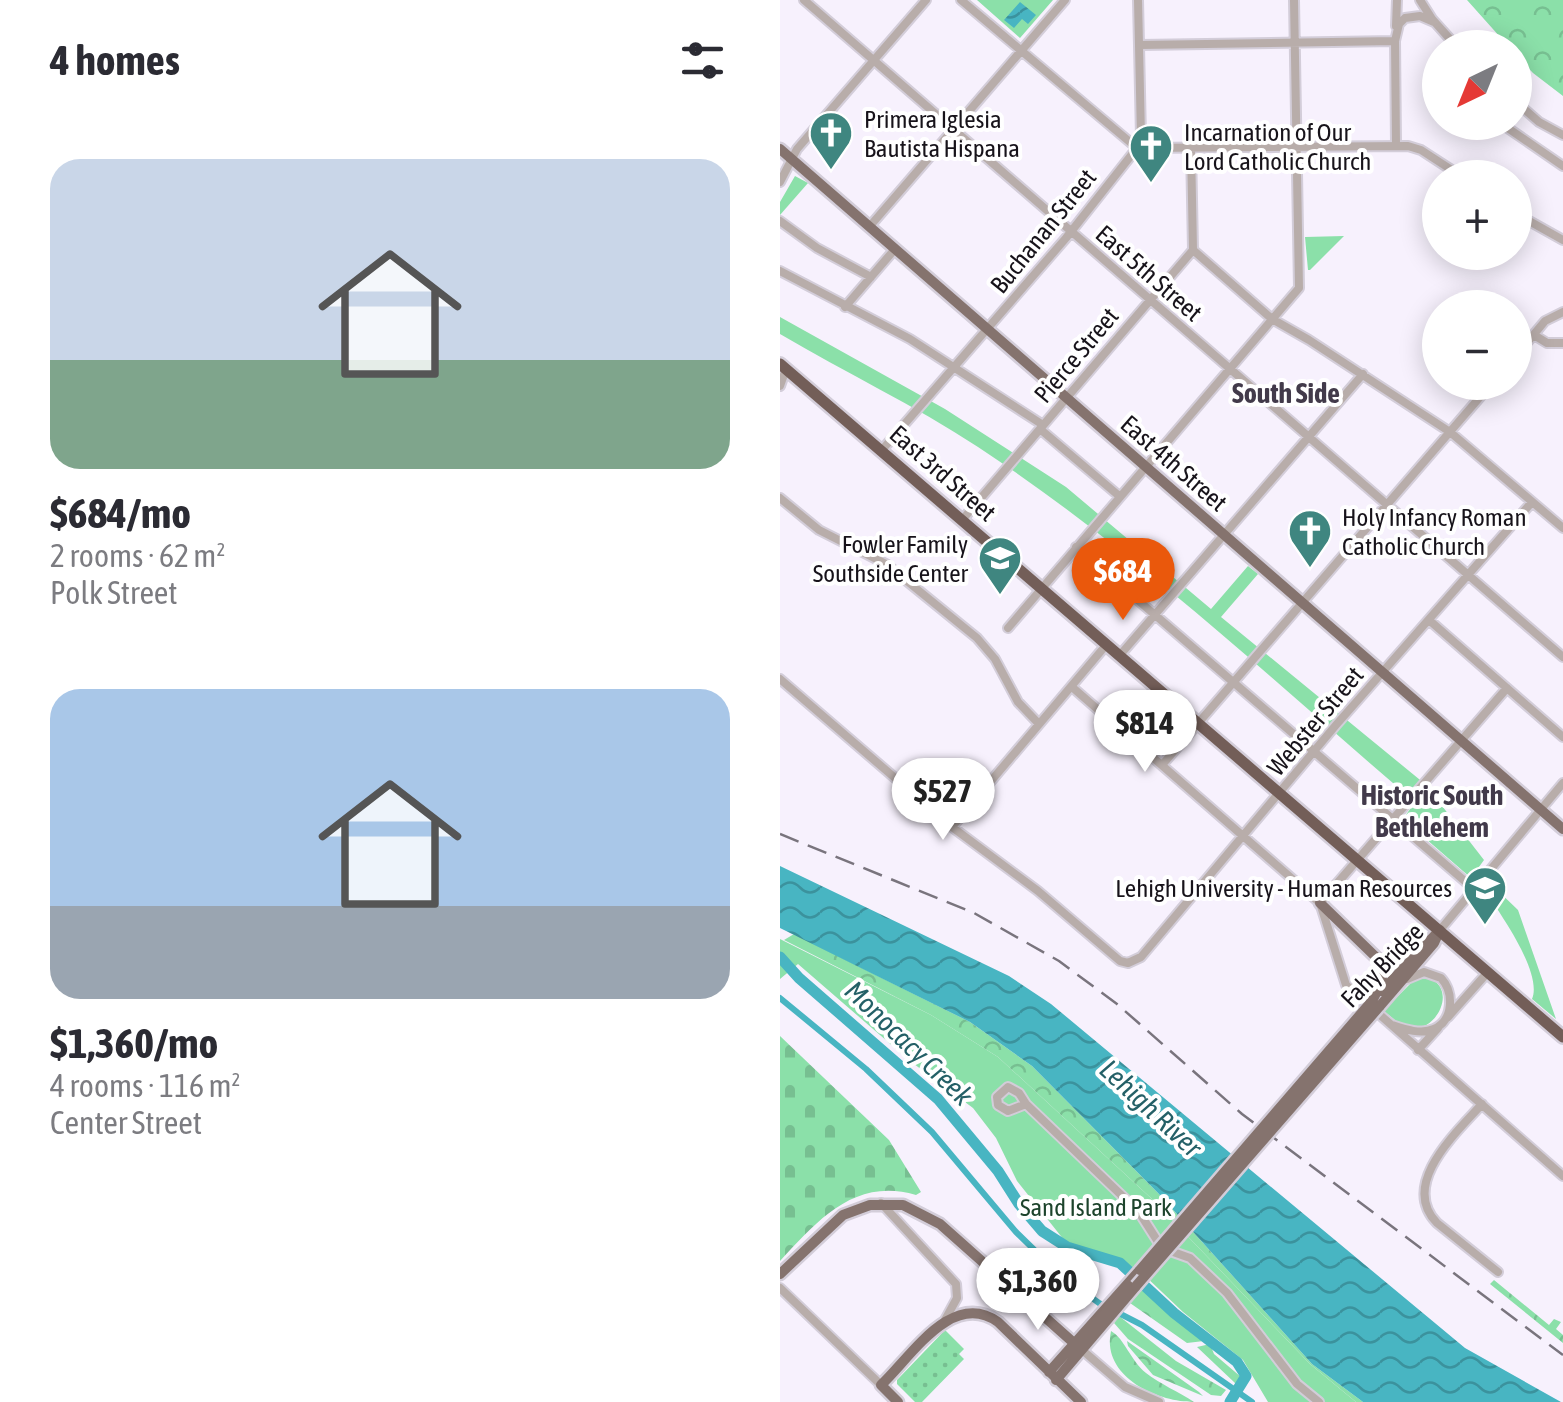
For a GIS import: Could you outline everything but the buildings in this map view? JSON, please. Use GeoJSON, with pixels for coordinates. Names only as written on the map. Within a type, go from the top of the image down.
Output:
{"type":"FeatureCollection","features":[{"type":"Feature","properties":{"kind":"highway","name":"East 3rd Street"},"geometry":{"type":"LineString","coordinates":[[782,368],[1563,1037]]}},
{"type":"Feature","properties":{"kind":"main road","name":"East 4th Street"},"geometry":{"type":"LineString","coordinates":[[780,149],[1563,829]]}},
{"type":"Feature","properties":{"kind":"main road"},"geometry":{"type":"LineString","coordinates":[[1320,903],[1380,962],[1382,982],[1376,1004]]}},
{"type":"Feature","properties":{"kind":"main road","name":"Fahy Bridge"},"geometry":{"type":"LineString","coordinates":[[1376,1004],[1434,943],[1440,930]]}},
{"type":"Feature","properties":{"kind":"main road","name":"Fahy Bridge"},"geometry":{"type":"LineString","coordinates":[[1053,1376],[1440,930]]}},
{"type":"Feature","properties":{"kind":"main road"},"geometry":{"type":"LineString","coordinates":[[780,1274],[835,1220],[862,1206],[911,1208],[940,1224],[1081,1344]]}},
{"type":"Feature","properties":{"kind":"main road"},"geometry":{"type":"LineString","coordinates":[[898,1402],[881,1385],[943,1323],[956,1314],[970,1312],[992,1318],[1082,1402]]}},
{"type":"Feature","properties":{"kind":"street","name":"East 5th Street"},"geometry":{"type":"LineString","coordinates":[[804,0],[1563,657]]}},
{"type":"Feature","properties":{"kind":"street"},"geometry":{"type":"LineString","coordinates":[[780,182],[792,159],[926,0]]}},
{"type":"Feature","properties":{"kind":"street"},"geometry":{"type":"LineString","coordinates":[[961,0],[1137,148],[1396,145],[1421,150],[1436,160]]}},
{"type":"Feature","properties":{"kind":"street"},"geometry":{"type":"LineString","coordinates":[[870,226],[1065,0]]}},
{"type":"Feature","properties":{"kind":"street"},"geometry":{"type":"LineString","coordinates":[[1137,148],[1138,0]]}},
{"type":"Feature","properties":{"kind":"street"},"geometry":{"type":"LineString","coordinates":[[1008,628],[1299,288],[1294,0]]}},
{"type":"Feature","properties":{"kind":"street"},"geometry":{"type":"LineString","coordinates":[[1396,145],[1397,0]]}},
{"type":"Feature","properties":{"kind":"street"},"geometry":{"type":"LineString","coordinates":[[1420,0],[1441,30]]}},
{"type":"Feature","properties":{"kind":"street"},"geometry":{"type":"LineString","coordinates":[[1395,41],[1399,24],[1405,18],[1420,16],[1434,22]]}},
{"type":"Feature","properties":{"kind":"street"},"geometry":{"type":"LineString","coordinates":[[1140,45],[1395,41]]}},
{"type":"Feature","properties":{"kind":"street"},"geometry":{"type":"LineString","coordinates":[[1532,116],[1563,135]]}},
{"type":"Feature","properties":{"kind":"street"},"geometry":{"type":"LineString","coordinates":[[1525,140],[1563,166]]}},
{"type":"Feature","properties":{"kind":"street","name":"Buchanan Street"},"geometry":{"type":"LineString","coordinates":[[882,450],[1137,148]]}},
{"type":"Feature","properties":{"kind":"street"},"geometry":{"type":"LineString","coordinates":[[1191,148],[1194,250],[1272,319],[1450,432],[1563,528]]}},
{"type":"Feature","properties":{"kind":"street"},"geometry":{"type":"LineString","coordinates":[[780,221],[817,248],[871,278]]}},
{"type":"Feature","properties":{"kind":"street"},"geometry":{"type":"LineString","coordinates":[[1532,223],[1563,240]]}},
{"type":"Feature","properties":{"kind":"street"},"geometry":{"type":"LineString","coordinates":[[845,307],[896,249]]}},
{"type":"Feature","properties":{"kind":"street","name":"Pierce Street"},"geometry":{"type":"LineString","coordinates":[[963,520],[1194,250]]}},
{"type":"Feature","properties":{"kind":"street"},"geometry":{"type":"LineString","coordinates":[[780,271],[910,339],[954,367],[1042,427],[1118,496]]}},
{"type":"Feature","properties":{"kind":"street"},"geometry":{"type":"LineString","coordinates":[[1532,337],[1545,321],[1563,312]]}},
{"type":"Feature","properties":{"kind":"street"},"geometry":{"type":"LineString","coordinates":[[1534,335],[1547,343],[1563,344]]}},
{"type":"Feature","properties":{"kind":"street"},"geometry":{"type":"LineString","coordinates":[[780,386],[782,368]]}},
{"type":"Feature","properties":{"kind":"street"},"geometry":{"type":"LineString","coordinates":[[1120,655],[1363,374]]}},
{"type":"Feature","properties":{"kind":"street"},"geometry":{"type":"LineString","coordinates":[[1162,765],[1478,400]]}},
{"type":"Feature","properties":{"kind":"street"},"geometry":{"type":"LineString","coordinates":[[780,498],[820,530],[886,564],[977,638],[995,659],[1018,702],[1039,724]]}},
{"type":"Feature","properties":{"kind":"street","name":"Webster Street"},"geometry":{"type":"LineString","coordinates":[[952,827],[1038,891],[1120,960],[1128,963],[1140,958],[1532,502]]}},
{"type":"Feature","properties":{"kind":"street"},"geometry":{"type":"LineString","coordinates":[[1076,547],[1474,889]]}},
{"type":"Feature","properties":{"kind":"street"},"geometry":{"type":"LineString","coordinates":[[1429,620],[1563,736]]}},
{"type":"Feature","properties":{"kind":"street"},"geometry":{"type":"LineString","coordinates":[[780,679],[952,827],[1108,644]]}},
{"type":"Feature","properties":{"kind":"street"},"geometry":{"type":"LineString","coordinates":[[1072,687],[1320,903],[1342,980],[1563,1176]]}},
{"type":"Feature","properties":{"kind":"street"},"geometry":{"type":"LineString","coordinates":[[1320,903],[1507,688]]}},
{"type":"Feature","properties":{"kind":"street"},"geometry":{"type":"LineString","coordinates":[[1440,930],[1563,783]]}},
{"type":"Feature","properties":{"kind":"street"},"geometry":{"type":"LineString","coordinates":[[1388,1024],[1419,1031],[1435,1029],[1443,1022],[1450,995],[1441,978],[1424,972],[1397,985]]}},
{"type":"Feature","properties":{"kind":"street"},"geometry":{"type":"LineString","coordinates":[[1418,1050],[1488,972]]}},
{"type":"Feature","properties":{"kind":"street"},"geometry":{"type":"LineString","coordinates":[[1026,1104],[1138,1212],[1162,1248],[1190,1258],[1227,1293],[1297,1384],[1319,1402]]}},
{"type":"Feature","properties":{"kind":"street"},"geometry":{"type":"LineString","coordinates":[[1482,1104],[1446,1144],[1433,1165],[1425,1201],[1437,1223],[1498,1272]]}},
{"type":"Feature","properties":{"kind":"street"},"geometry":{"type":"LineString","coordinates":[[881,1204],[956,1284],[956,1302],[943,1323]]}},
{"type":"Feature","properties":{"kind":"street"},"geometry":{"type":"LineString","coordinates":[[780,1288],[881,1385]]}},
{"type":"Feature","properties":{"kind":"street"},"geometry":{"type":"LineString","coordinates":[[1081,1344],[1125,1386],[1159,1402]]}},
{"type":"Feature","properties":{"kind":"green space"},"geometry":{"type":"Polygon","coordinates":[[[977,0],[1053,0],[1020,38],[977,0]]]}},
{"type":"Feature","properties":{"kind":"green space"},"geometry":{"type":"Polygon","coordinates":[[[1467,0],[1563,0],[1563,96],[1532,72],[1532,30],[1494,30],[1467,0]]]}},
{"type":"Feature","properties":{"kind":"green space"},"geometry":{"type":"Polygon","coordinates":[[[795,176],[808,183],[780,215],[780,202],[795,176]]]}},
{"type":"Feature","properties":{"kind":"green space"},"geometry":{"type":"Polygon","coordinates":[[[1344,236],[1310,270],[1308,270],[1305,237],[1344,236]]]}},
{"type":"Feature","properties":{"kind":"green space"},"geometry":{"type":"Polygon","coordinates":[[[780,317],[945,409],[1066,487],[1211,609],[1248,566],[1258,574],[1221,617],[1425,784],[1484,860],[1471,878],[1403,819],[1415,802],[1148,573],[978,447],[780,334],[780,317]]]}},
{"type":"Feature","properties":{"kind":"green space"},"geometry":{"type":"Polygon","coordinates":[[[1491,884],[1518,910],[1556,1019],[1532,999],[1534,988],[1526,959],[1485,891],[1491,884]]]}},
{"type":"Feature","properties":{"kind":"green space"},"geometry":{"type":"Polygon","coordinates":[[[794,934],[970,1022],[1032,1066],[1158,1193],[1312,1364],[1363,1402],[1356,1402],[1310,1364],[1152,1199],[998,1057],[931,1015],[784,940],[794,934]]]}},
{"type":"Feature","properties":{"kind":"green space","name":"Sand Island Park"},"geometry":{"type":"Polygon","coordinates":[[[780,939],[931,1015],[998,1057],[1152,1199],[1310,1364],[1356,1402],[1268,1402],[1243,1360],[1142,1273],[1117,1260],[1068,1245],[1017,1181],[996,1138],[973,1108],[910,1061],[798,964],[780,979],[780,939]]]}},
{"type":"Feature","properties":{"kind":"green space"},"geometry":{"type":"Polygon","coordinates":[[[1420,977],[1433,980],[1440,987],[1441,1008],[1427,1025],[1404,1026],[1383,1011],[1420,977]]]}},
{"type":"Feature","properties":{"kind":"green space"},"geometry":{"type":"Polygon","coordinates":[[[780,1036],[889,1140],[921,1192],[874,1192],[856,1197],[824,1217],[780,1261],[780,1036]]]}},
{"type":"Feature","properties":{"kind":"green space"},"geometry":{"type":"Polygon","coordinates":[[[1494,1280],[1549,1325],[1554,1319],[1561,1322],[1556,1329],[1563,1335],[1563,1343],[1490,1284],[1494,1280]]]}},
{"type":"Feature","properties":{"kind":"green space"},"geometry":{"type":"Polygon","coordinates":[[[1143,1289],[1204,1341],[1187,1343],[1130,1303],[1143,1289]]]}},
{"type":"Feature","properties":{"kind":"green space"},"geometry":{"type":"Polygon","coordinates":[[[1119,1316],[1176,1361],[1226,1390],[1221,1396],[1211,1395],[1128,1339],[1114,1323],[1119,1316]]]}},
{"type":"Feature","properties":{"kind":"green space"},"geometry":{"type":"Polygon","coordinates":[[[945,1330],[964,1349],[959,1354],[964,1359],[922,1402],[915,1402],[897,1380],[945,1330]]]}},
{"type":"Feature","properties":{"kind":"green space"},"geometry":{"type":"Polygon","coordinates":[[[1111,1331],[1146,1373],[1194,1402],[1164,1397],[1134,1383],[1114,1361],[1111,1331]]]}},
{"type":"Feature","properties":{"kind":"green space"},"geometry":{"type":"Polygon","coordinates":[[[1127,1341],[1199,1392],[1203,1396],[1153,1375],[1127,1341]]]}},
{"type":"Feature","properties":{"kind":"green space"},"geometry":{"type":"Polygon","coordinates":[[[1210,1344],[1214,1354],[1241,1377],[1235,1389],[1235,1383],[1197,1347],[1210,1344]]]}},
{"type":"Feature","properties":{"kind":"water"},"geometry":{"type":"Polygon","coordinates":[[[1020,2],[1036,15],[1028,24],[1022,19],[1014,28],[1004,20],[1020,2]]]}},
{"type":"Feature","properties":{"kind":"water","name":"Lehigh River"},"geometry":{"type":"Polygon","coordinates":[[[780,866],[1009,976],[1051,1004],[1465,1348],[1561,1402],[1363,1402],[1312,1364],[1158,1193],[1032,1066],[970,1022],[780,928],[780,866]]]}},
{"type":"Feature","properties":{"kind":"waterway","name":"Monocacy Creek"},"geometry":{"type":"LineString","coordinates":[[780,957],[938,1099],[1042,1231],[1067,1247],[1120,1263],[1174,1313],[1237,1362],[1246,1376],[1230,1402]]}},
{"type":"Feature","properties":{"kind":"waterway"},"geometry":{"type":"LineString","coordinates":[[780,998],[866,1069],[932,1132],[1016,1232],[1059,1274],[1099,1303],[1142,1325],[1252,1402]]}},
{"type":"Feature","properties":{"kind":"railway"},"geometry":{"type":"LineString","coordinates":[[780,834],[974,913],[1059,961],[1117,1004],[1242,1114],[1563,1355]]}},
{"type":"Feature","properties":{"kind":"place","name":"Primera Iglesia Bautista Hispana"},"geometry":{"type":"Point","coordinates":[831,171]}},
{"type":"Feature","properties":{"kind":"place","name":"Incarnation of Our Lord Catholic Church"},"geometry":{"type":"Point","coordinates":[1151,184]}},
{"type":"Feature","properties":{"kind":"place","name":"Holy Infancy Roman Catholic Church"},"geometry":{"type":"Point","coordinates":[1310,569]}},
{"type":"Feature","properties":{"kind":"place","name":"Fowler Family Southside Center"},"geometry":{"type":"Point","coordinates":[1000,596]}},
{"type":"Feature","properties":{"kind":"place","name":"Lehigh University - Human Resources"},"geometry":{"type":"Point","coordinates":[1485,926]}},
{"type":"Feature","properties":{"kind":"district","name":"South Side"},"geometry":{"type":"Point","coordinates":[1286,393]}},
{"type":"Feature","properties":{"kind":"district","name":"Historic South Bethlehem"},"geometry":{"type":"Point","coordinates":[1432,811]}}]}
